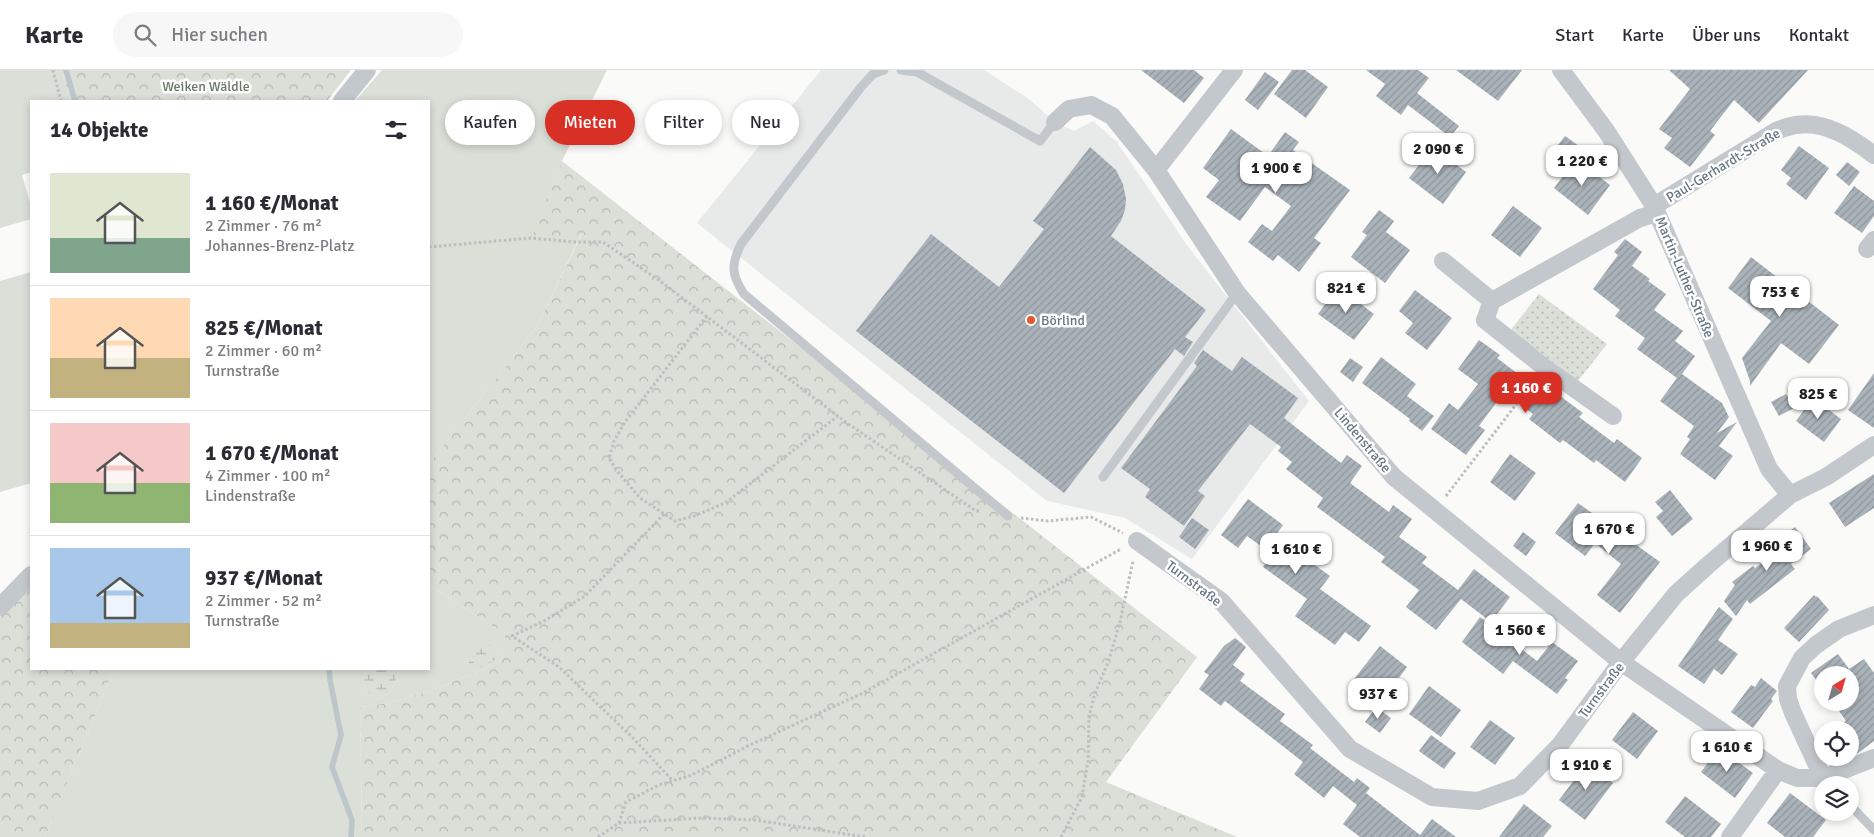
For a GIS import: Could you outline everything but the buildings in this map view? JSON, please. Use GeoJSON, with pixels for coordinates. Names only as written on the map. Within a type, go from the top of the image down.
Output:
{"type":"FeatureCollection","features":[{"type":"Feature","properties":{"kind":"street"},"geometry":{"type":"LineString","coordinates":[[343,100],[368,70]]}},
{"type":"Feature","properties":{"kind":"street"},"geometry":{"type":"LineString","coordinates":[[1156,170],[1234,70]]}},
{"type":"Feature","properties":{"kind":"street","name":"Martin-Luther-Straße"},"geometry":{"type":"LineString","coordinates":[[1561,70],[1607,132],[1656,210],[1768,469],[1790,496]]}},
{"type":"Feature","properties":{"kind":"street","name":"Lindenstraße"},"geometry":{"type":"LineString","coordinates":[[1055,122],[1069,109],[1091,105],[1112,116],[1156,170],[1237,292],[1394,477],[1621,662],[1778,770],[1797,778],[1814,780]]}},
{"type":"Feature","properties":{"kind":"street","name":"Paul-Gerhardt-Straße"},"geometry":{"type":"LineString","coordinates":[[1492,301],[1656,210],[1778,130],[1798,124],[1827,127],[1855,140],[1874,155]]}},
{"type":"Feature","properties":{"kind":"street"},"geometry":{"type":"LineString","coordinates":[[1443,261],[1492,301],[1485,320],[1544,367],[1613,416]]}},
{"type":"Feature","properties":{"kind":"street","name":"Turnstraße"},"geometry":{"type":"LineString","coordinates":[[1137,540],[1221,602],[1350,749],[1432,797],[1478,801],[1520,786],[1560,746],[1621,662],[1676,594],[1790,496],[1826,477],[1874,446]]}},
{"type":"Feature","properties":{"kind":"street"},"geometry":{"type":"LineString","coordinates":[[0,607],[30,576]]}},
{"type":"Feature","properties":{"kind":"street"},"geometry":{"type":"LineString","coordinates":[[1824,776],[1793,713],[1788,698],[1787,686],[1802,658],[1816,645],[1839,629],[1874,615]]}},
{"type":"Feature","properties":{"kind":"street"},"geometry":{"type":"LineString","coordinates":[[1837,776],[1874,758]]}},
{"type":"Feature","properties":{"kind":"street"},"geometry":{"type":"LineString","coordinates":[[1730,837],[1778,770]]}},
{"type":"Feature","properties":{"kind":"lane"},"geometry":{"type":"LineString","coordinates":[[884,70],[873,74],[861,87],[741,244],[734,258],[735,280],[744,294],[1008,516]]}},
{"type":"Feature","properties":{"kind":"lane"},"geometry":{"type":"LineString","coordinates":[[901,70],[916,72],[1040,141],[1055,122]]}},
{"type":"Feature","properties":{"kind":"lane"},"geometry":{"type":"LineString","coordinates":[[1103,477],[1237,292]]}},
{"type":"Feature","properties":{"kind":"lane"},"geometry":{"type":"LineString","coordinates":[[1859,814],[1874,830]]}},
{"type":"Feature","properties":{"kind":"path"},"geometry":{"type":"LineString","coordinates":[[53,70],[61,100]]}},
{"type":"Feature","properties":{"kind":"path"},"geometry":{"type":"LineString","coordinates":[[430,247],[531,238],[574,242],[603,242],[660,280],[838,416],[976,511],[1048,521],[1091,517],[1137,540]]}},
{"type":"Feature","properties":{"kind":"path"},"geometry":{"type":"LineString","coordinates":[[707,316],[626,422],[614,441],[609,458],[640,498],[675,521],[694,516],[725,502],[838,416]]}},
{"type":"Feature","properties":{"kind":"path"},"geometry":{"type":"LineString","coordinates":[[1435,511],[1544,367]]}},
{"type":"Feature","properties":{"kind":"path"},"geometry":{"type":"LineString","coordinates":[[664,514],[585,596],[544,621],[512,636],[559,667],[633,738],[673,781]]}},
{"type":"Feature","properties":{"kind":"path"},"geometry":{"type":"LineString","coordinates":[[619,823],[626,802],[659,785],[692,775],[750,745],[863,693],[1137,540]]}},
{"type":"Feature","properties":{"kind":"path"},"geometry":{"type":"LineString","coordinates":[[1061,837],[1082,797],[1088,760],[1089,716],[1095,693],[1109,660],[1120,622],[1137,540]]}},
{"type":"Feature","properties":{"kind":"path"},"geometry":{"type":"LineString","coordinates":[[598,837],[619,823],[702,818],[755,820],[865,837]]}},
{"type":"Feature","properties":{"kind":"shaded area"},"geometry":{"type":"Polygon","coordinates":[[[821,70],[984,70],[1029,99],[1055,122],[1074,131],[1093,121],[1117,142],[1189,248],[1309,401],[1192,559],[1125,518],[1047,501],[697,223],[760,145],[799,145],[799,100],[797,100],[821,70]]]}},
{"type":"Feature","properties":{"kind":"green space"},"geometry":{"type":"Polygon","coordinates":[[[0,70],[61,70],[70,100],[30,100],[30,172],[22,175],[30,203],[30,219],[0,228],[0,70]]]}},
{"type":"Feature","properties":{"kind":"green space","name":"Weiken Wäldle"},"geometry":{"type":"Polygon","coordinates":[[[61,70],[351,70],[328,100],[70,100],[61,70]]]}},
{"type":"Feature","properties":{"kind":"green space"},"geometry":{"type":"Polygon","coordinates":[[[382,70],[607,70],[592,100],[545,100],[545,145],[570,145],[532,237],[582,233],[536,328],[430,463],[430,100],[356,100],[382,70]]]}},
{"type":"Feature","properties":{"kind":"green space"},"geometry":{"type":"Polygon","coordinates":[[[562,161],[1197,657],[1106,782],[1237,837],[362,837],[360,707],[397,701],[450,683],[501,661],[505,650],[505,634],[430,586],[430,463],[536,328],[582,234],[531,238],[562,161]]]}},
{"type":"Feature","properties":{"kind":"green space"},"geometry":{"type":"Polygon","coordinates":[[[30,272],[30,483],[0,492],[0,281],[30,272]]]}},
{"type":"Feature","properties":{"kind":"green space"},"geometry":{"type":"Polygon","coordinates":[[[1539,294],[1607,344],[1578,381],[1510,331],[1539,294]]]}},
{"type":"Feature","properties":{"kind":"green space"},"geometry":{"type":"Polygon","coordinates":[[[430,586],[505,634],[505,650],[501,661],[415,696],[360,707],[362,837],[45,837],[114,670],[367,670],[364,680],[366,690],[378,700],[386,694],[397,678],[400,670],[430,670],[430,586]]]}},
{"type":"Feature","properties":{"kind":"green space"},"geometry":{"type":"Polygon","coordinates":[[[30,587],[30,670],[114,670],[45,837],[0,837],[0,615],[30,587]]]}},
{"type":"Feature","properties":{"kind":"green space"},"geometry":{"type":"Polygon","coordinates":[[[489,645],[497,650],[498,653],[495,660],[472,671],[468,667],[472,655],[489,645]]]}},
{"type":"Feature","properties":{"kind":"green space"},"geometry":{"type":"Polygon","coordinates":[[[367,670],[400,670],[392,687],[378,700],[366,690],[364,680],[367,670]]]}},
{"type":"Feature","properties":{"kind":"waterway"},"geometry":{"type":"LineString","coordinates":[[66,70],[75,100]]}},
{"type":"Feature","properties":{"kind":"waterway"},"geometry":{"type":"LineString","coordinates":[[329,670],[341,735],[332,767],[352,820],[351,837]]}},
{"type":"Feature","properties":{"kind":"place","name":"Börlind"},"geometry":{"type":"Point","coordinates":[1031,320]}}]}
